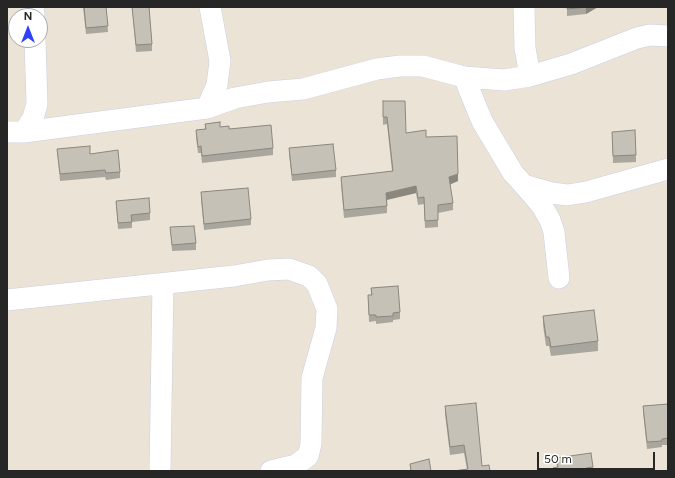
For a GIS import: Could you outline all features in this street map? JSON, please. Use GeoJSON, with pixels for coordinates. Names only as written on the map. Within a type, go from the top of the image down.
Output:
{"type":"FeatureCollection","features":[{"type":"Feature","properties":{"kind":"street"},"geometry":{"type":"LineString","coordinates":[[208,108],[217,84],[220,61],[210,7]]}},
{"type":"Feature","properties":{"kind":"street"},"geometry":{"type":"LineString","coordinates":[[524,7],[525,48],[530,76]]}},
{"type":"Feature","properties":{"kind":"street"},"geometry":{"type":"LineString","coordinates":[[16,132],[208,108],[235,98],[268,92],[303,90],[377,68],[423,66],[464,77],[504,80],[530,76],[571,64],[637,38],[650,35],[668,36]]}},
{"type":"Feature","properties":{"kind":"street"},"geometry":{"type":"LineString","coordinates":[[16,132],[33,118],[37,104],[36,48]]}},
{"type":"Feature","properties":{"kind":"street"},"geometry":{"type":"LineString","coordinates":[[464,77],[482,121],[513,173],[542,206],[550,220],[554,232],[559,278]]}},
{"type":"Feature","properties":{"kind":"street"},"geometry":{"type":"LineString","coordinates":[[524,185],[552,194],[567,194],[586,192],[668,170]]}},
{"type":"Feature","properties":{"kind":"street"},"geometry":{"type":"LineString","coordinates":[[7,300],[289,269],[309,276],[317,284],[327,309],[326,328],[312,378],[312,444],[308,456],[296,465],[271,471]]}},
{"type":"Feature","properties":{"kind":"street"},"geometry":{"type":"LineString","coordinates":[[160,471],[163,284]]}},
{"type":"Feature","properties":{"kind":"building"},"geometry":{"type":"Polygon","coordinates":[[[84,7],[106,7],[108,26],[86,28],[84,7]]]}},
{"type":"Feature","properties":{"kind":"building"},"geometry":{"type":"Polygon","coordinates":[[[132,7],[149,7],[152,44],[136,45],[132,7]]]}},
{"type":"Feature","properties":{"kind":"building"},"geometry":{"type":"Polygon","coordinates":[[[567,7],[587,7],[567,9],[567,7]]]}},
{"type":"Feature","properties":{"kind":"building"},"geometry":{"type":"Polygon","coordinates":[[[383,101],[405,101],[406,133],[426,130],[426,137],[457,136],[458,174],[449,177],[453,203],[438,205],[438,220],[425,221],[424,197],[418,198],[416,186],[386,193],[387,206],[344,210],[341,177],[393,171],[387,117],[383,117],[383,101]]]}},
{"type":"Feature","properties":{"kind":"building"},"geometry":{"type":"Polygon","coordinates":[[[220,122],[220,127],[229,126],[229,129],[271,125],[273,148],[202,156],[201,146],[198,147],[196,130],[206,129],[205,124],[220,122]]]}},
{"type":"Feature","properties":{"kind":"building"},"geometry":{"type":"Polygon","coordinates":[[[635,130],[636,155],[613,156],[612,132],[635,130]]]}},
{"type":"Feature","properties":{"kind":"building"},"geometry":{"type":"Polygon","coordinates":[[[333,144],[336,170],[292,175],[289,148],[333,144]]]}},
{"type":"Feature","properties":{"kind":"building"},"geometry":{"type":"Polygon","coordinates":[[[90,146],[90,154],[118,150],[120,172],[106,173],[105,170],[60,174],[57,149],[90,146]]]}},
{"type":"Feature","properties":{"kind":"building"},"geometry":{"type":"Polygon","coordinates":[[[248,188],[251,219],[204,224],[201,192],[248,188]]]}},
{"type":"Feature","properties":{"kind":"building"},"geometry":{"type":"Polygon","coordinates":[[[149,198],[150,213],[131,215],[132,222],[118,223],[116,201],[149,198]]]}},
{"type":"Feature","properties":{"kind":"building"},"geometry":{"type":"Polygon","coordinates":[[[194,226],[196,243],[172,245],[170,227],[194,226]]]}},
{"type":"Feature","properties":{"kind":"building"},"geometry":{"type":"Polygon","coordinates":[[[398,286],[400,312],[393,313],[393,316],[376,317],[376,315],[369,315],[368,295],[372,295],[371,288],[398,286]]]}},
{"type":"Feature","properties":{"kind":"building"},"geometry":{"type":"Polygon","coordinates":[[[594,310],[598,341],[551,347],[549,337],[546,337],[543,316],[594,310]]]}},
{"type":"Feature","properties":{"kind":"building"},"geometry":{"type":"Polygon","coordinates":[[[476,403],[482,466],[489,465],[490,471],[453,471],[468,469],[464,445],[450,447],[445,406],[476,403]]]}},
{"type":"Feature","properties":{"kind":"building"},"geometry":{"type":"Polygon","coordinates":[[[668,404],[668,438],[662,439],[662,441],[647,442],[643,406],[668,404]]]}},
{"type":"Feature","properties":{"kind":"building"},"geometry":{"type":"Polygon","coordinates":[[[591,453],[593,467],[586,468],[587,471],[553,471],[553,468],[558,467],[556,458],[591,453]]]}},
{"type":"Feature","properties":{"kind":"building"},"geometry":{"type":"Polygon","coordinates":[[[429,459],[431,471],[411,471],[410,464],[429,459]]]}}]}
